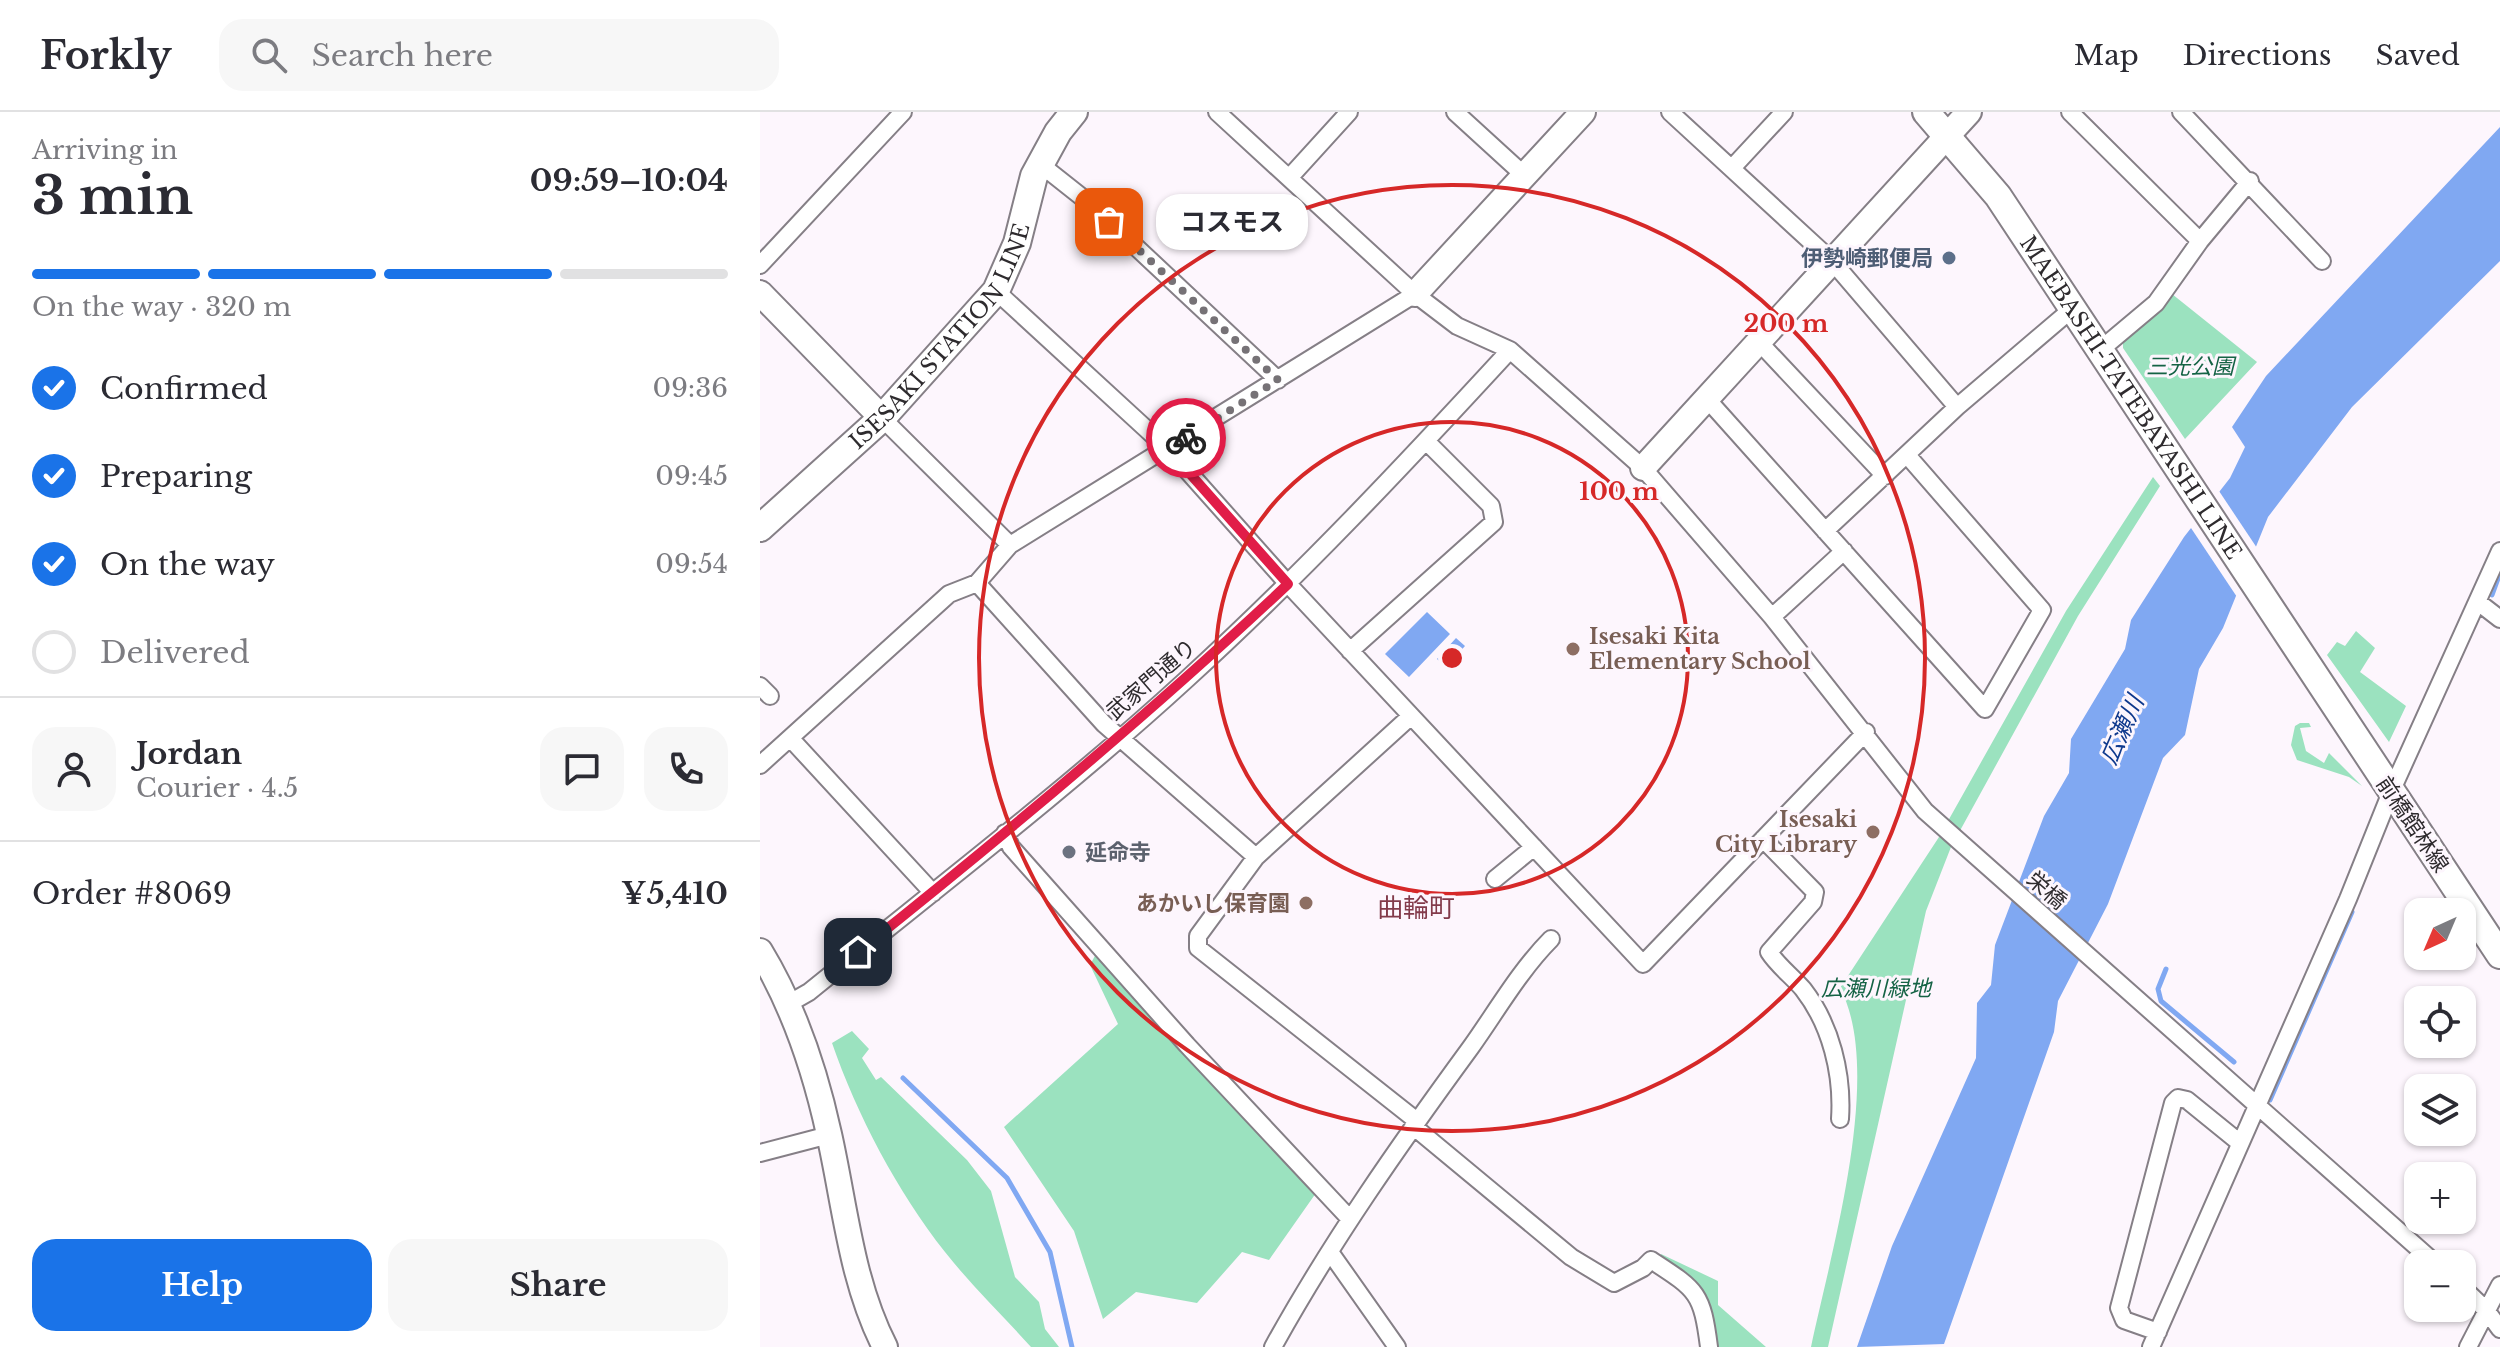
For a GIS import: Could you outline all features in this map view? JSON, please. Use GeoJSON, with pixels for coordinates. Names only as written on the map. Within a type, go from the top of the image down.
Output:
{"type":"FeatureCollection","features":[{"type":"Feature","properties":{"kind":"main road","name":"ISESAKI STATION LINE"},"geometry":{"type":"LineString","coordinates":[[760,528],[882,418],[996,291],[1017,243],[1040,164],[1074,112]]}},
{"type":"Feature","properties":{"kind":"main road","name":"MAEBASHI-TATEBAYASHI LINE"},"geometry":{"type":"LineString","coordinates":[[1926,112],[1998,196],[2291,638]]}},
{"type":"Feature","properties":{"kind":"main road","name":"前橋館林線"},"geometry":{"type":"LineString","coordinates":[[2291,638],[2500,955]]}},
{"type":"Feature","properties":{"kind":"street"},"geometry":{"type":"LineString","coordinates":[[760,265],[903,112]]}},
{"type":"Feature","properties":{"kind":"street"},"geometry":{"type":"LineString","coordinates":[[1289,178],[1349,112]]}},
{"type":"Feature","properties":{"kind":"street"},"geometry":{"type":"LineString","coordinates":[[760,765],[949,594],[977,583],[1010,545],[1415,294],[1583,112]]}},
{"type":"Feature","properties":{"kind":"street"},"geometry":{"type":"LineString","coordinates":[[1670,112],[1832,261],[1957,407]]}},
{"type":"Feature","properties":{"kind":"street"},"geometry":{"type":"LineString","coordinates":[[1732,168],[1784,112]]}},
{"type":"Feature","properties":{"kind":"street"},"geometry":{"type":"LineString","coordinates":[[1643,468],[1969,112]]}},
{"type":"Feature","properties":{"kind":"street"},"geometry":{"type":"LineString","coordinates":[[2070,112],[2200,241]]}},
{"type":"Feature","properties":{"kind":"street"},"geometry":{"type":"LineString","coordinates":[[2181,112],[2250,181],[2322,261]]}},
{"type":"Feature","properties":{"kind":"street","name":"栄橋"},"geometry":{"type":"LineString","coordinates":[[1222,114],[1415,294],[1457,326],[1510,350],[1643,468],[1772,617],[1866,732],[1925,811],[2420,1250]]}},
{"type":"Feature","properties":{"kind":"street"},"geometry":{"type":"LineString","coordinates":[[1461,114],[1524,175]]}},
{"type":"Feature","properties":{"kind":"street"},"geometry":{"type":"LineString","coordinates":[[1040,164],[1088,202],[1278,380]]}},
{"type":"Feature","properties":{"kind":"street"},"geometry":{"type":"LineString","coordinates":[[2100,350],[2156,303],[2200,241],[2250,181]]}},
{"type":"Feature","properties":{"kind":"street"},"geometry":{"type":"LineString","coordinates":[[996,291],[1168,449],[1288,584],[1643,964],[1866,732]]}},
{"type":"Feature","properties":{"kind":"street"},"geometry":{"type":"LineString","coordinates":[[760,293],[1010,545]]}},
{"type":"Feature","properties":{"kind":"street"},"geometry":{"type":"LineString","coordinates":[[1825,531],[1957,407],[2072,309]]}},
{"type":"Feature","properties":{"kind":"street"},"geometry":{"type":"LineString","coordinates":[[1759,342],[1885,476]]}},
{"type":"Feature","properties":{"kind":"street","name":"武家門通り"},"geometry":{"type":"LineString","coordinates":[[788,1004],[809,992],[933,893],[1121,736],[1288,584],[1510,350]]}},
{"type":"Feature","properties":{"kind":"street"},"geometry":{"type":"LineString","coordinates":[[1707,399],[1985,709],[2042,610],[1907,455]]}},
{"type":"Feature","properties":{"kind":"street"},"geometry":{"type":"LineString","coordinates":[[1350,651],[1494,522],[1491,506],[1426,441]]}},
{"type":"Feature","properties":{"kind":"street"},"geometry":{"type":"LineString","coordinates":[[1772,617],[1844,551]]}},
{"type":"Feature","properties":{"kind":"street"},"geometry":{"type":"LineString","coordinates":[[2240,1143],[2187,1100],[2178,1098],[2173,1103],[2119,1308],[2124,1320],[2154,1340],[2240,1143],[2257,1104],[2391,792],[2500,551]]}},
{"type":"Feature","properties":{"kind":"street"},"geometry":{"type":"LineString","coordinates":[[977,583],[1104,724],[1256,857]]}},
{"type":"Feature","properties":{"kind":"street"},"geometry":{"type":"LineString","coordinates":[[2478,602],[2500,619]]}},
{"type":"Feature","properties":{"kind":"street"},"geometry":{"type":"LineString","coordinates":[[1411,716],[1256,857],[1198,936],[1198,948],[1415,1124],[1571,1257],[1614,1283],[1643,1268],[1651,1260],[1683,1280],[1703,1304],[1709,1347]]}},
{"type":"Feature","properties":{"kind":"street"},"geometry":{"type":"LineString","coordinates":[[791,739],[933,893]]}},
{"type":"Feature","properties":{"kind":"street"},"geometry":{"type":"LineString","coordinates":[[1005,833],[1011,847],[1187,1045],[1350,1219]]}},
{"type":"Feature","properties":{"kind":"street"},"geometry":{"type":"LineString","coordinates":[[1763,839],[1815,892],[1813,902],[1769,952],[1804,990],[1830,1039],[1838,1069],[1840,1119]]}},
{"type":"Feature","properties":{"kind":"street"},"geometry":{"type":"LineString","coordinates":[[1495,879],[1534,847]]}},
{"type":"Feature","properties":{"kind":"street"},"geometry":{"type":"LineString","coordinates":[[1273,1347],[1319,1264],[1415,1124],[1551,939]]}},
{"type":"Feature","properties":{"kind":"street"},"geometry":{"type":"LineString","coordinates":[[760,951],[788,1004],[815,1075],[857,1271],[885,1347]]}},
{"type":"Feature","properties":{"kind":"street"},"geometry":{"type":"LineString","coordinates":[[760,1153],[829,1135]]}},
{"type":"Feature","properties":{"kind":"street"},"geometry":{"type":"LineString","coordinates":[[1330,1252],[1397,1347]]}},
{"type":"Feature","properties":{"kind":"street"},"geometry":{"type":"LineString","coordinates":[[2468,1347],[2500,1285]]}},
{"type":"Feature","properties":{"kind":"street"},"geometry":{"type":"LineString","coordinates":[[2476,1300],[2500,1329]]}},
{"type":"Feature","properties":{"kind":"green space","name":"三光公園"},"geometry":{"type":"Polygon","coordinates":[[[2172,294],[2257,362],[2185,439],[2123,348],[2123,340],[2156,314],[2172,294]]]}},
{"type":"Feature","properties":{"kind":"green space","name":"広瀬川緑地"},"geometry":{"type":"Polygon","coordinates":[[[2153,477],[2160,486],[2078,616],[1951,847],[1926,911],[1828,1347],[1811,1347],[1850,1165],[1856,1115],[1857,1067],[1852,1024],[1840,988],[1939,837],[2066,611],[2153,477]]]}},
{"type":"Feature","properties":{"kind":"green space"},"geometry":{"type":"Polygon","coordinates":[[[2356,631],[2375,648],[2360,672],[2406,706],[2389,742],[2327,655],[2337,642],[2345,646],[2356,631]]]}},
{"type":"Feature","properties":{"kind":"green space"},"geometry":{"type":"Polygon","coordinates":[[[2309,723],[2311,727],[2300,728],[2306,751],[2324,763],[2329,753],[2362,786],[2349,777],[2297,760],[2291,745],[2295,726],[2309,723]]]}},
{"type":"Feature","properties":{"kind":"green space"},"geometry":{"type":"Polygon","coordinates":[[[1097,952],[1316,1193],[1269,1260],[1242,1252],[1197,1303],[1136,1292],[1103,1319],[1074,1231],[1004,1127],[1118,1024],[1090,965],[1097,952]]]}},
{"type":"Feature","properties":{"kind":"green space"},"geometry":{"type":"Polygon","coordinates":[[[852,1031],[869,1049],[862,1058],[876,1080],[881,1077],[967,1160],[991,1191],[1015,1277],[1039,1302],[1045,1329],[1059,1347],[1031,1347],[955,1264],[911,1204],[866,1125],[832,1043],[852,1031]]]}},
{"type":"Feature","properties":{"kind":"green space"},"geometry":{"type":"Polygon","coordinates":[[[1661,1254],[1718,1281],[1718,1305],[1766,1347],[1716,1347],[1704,1293],[1688,1276],[1660,1258],[1661,1254]]]}},
{"type":"Feature","properties":{"kind":"water","name":"広瀬川"},"geometry":{"type":"Polygon","coordinates":[[[2500,127],[2500,261],[2352,407],[2268,517],[2223,628],[2199,669],[2185,735],[2163,758],[2108,904],[2058,1001],[2054,1032],[1944,1344],[1857,1347],[1892,1246],[1976,1058],[1977,1003],[1991,985],[1995,945],[2044,816],[2069,773],[2071,739],[2125,649],[2131,620],[2184,537],[2230,478],[2245,447],[2232,427],[2266,376],[2500,127]]]}},
{"type":"Feature","properties":{"kind":"water"},"geometry":{"type":"Polygon","coordinates":[[[1427,612],[1450,634],[1409,677],[1385,654],[1427,612]]]}},
{"type":"Feature","properties":{"kind":"water"},"geometry":{"type":"Polygon","coordinates":[[[1456,638],[1465,646],[1446,667],[1437,659],[1456,638]]]}},
{"type":"Feature","properties":{"kind":"pier"},"geometry":{"type":"Polygon","coordinates":[[[2217,488],[2259,551],[2239,600],[2189,525],[2217,488]]]}},
{"type":"Feature","properties":{"kind":"waterway"},"geometry":{"type":"LineString","coordinates":[[2492,595],[2500,573]]}},
{"type":"Feature","properties":{"kind":"waterway"},"geometry":{"type":"LineString","coordinates":[[2270,1100],[2352,912]]}},
{"type":"Feature","properties":{"kind":"waterway"},"geometry":{"type":"LineString","coordinates":[[2166,969],[2158,989],[2161,1001],[2234,1062]]}},
{"type":"Feature","properties":{"kind":"waterway"},"geometry":{"type":"LineString","coordinates":[[903,1078],[1007,1178],[1050,1252],[1072,1347]]}},
{"type":"Feature","properties":{"kind":"way so far"},"geometry":{"type":"LineString","coordinates":[[1109,222],[1278,380],[1186,438]]}},
{"type":"Feature","properties":{"kind":"place","name":"コスモス"},"geometry":{"type":"Point","coordinates":[1109,222]}},
{"type":"Feature","properties":{"kind":"place","name":"伊勢崎郵便局"},"geometry":{"type":"Point","coordinates":[1949,258]}},
{"type":"Feature","properties":{"kind":"place","name":"Isesaki Kita Elementary School"},"geometry":{"type":"Point","coordinates":[1573,649]}},
{"type":"Feature","properties":{"kind":"place","name":"Isesaki City Library"},"geometry":{"type":"Point","coordinates":[1873,832]}},
{"type":"Feature","properties":{"kind":"place","name":"延命寺"},"geometry":{"type":"Point","coordinates":[1069,852]}},
{"type":"Feature","properties":{"kind":"place","name":"あかいし保育園"},"geometry":{"type":"Point","coordinates":[1306,903]}},
{"type":"Feature","properties":{"kind":"district","name":"曲輪町"},"geometry":{"type":"Point","coordinates":[1416,908]}},
{"type":"Feature","properties":{"kind":"route"},"geometry":{"type":"LineString","coordinates":[[858,952],[1070,781],[1186,680],[1288,584],[1168,449],[1186,438]]}}]}
